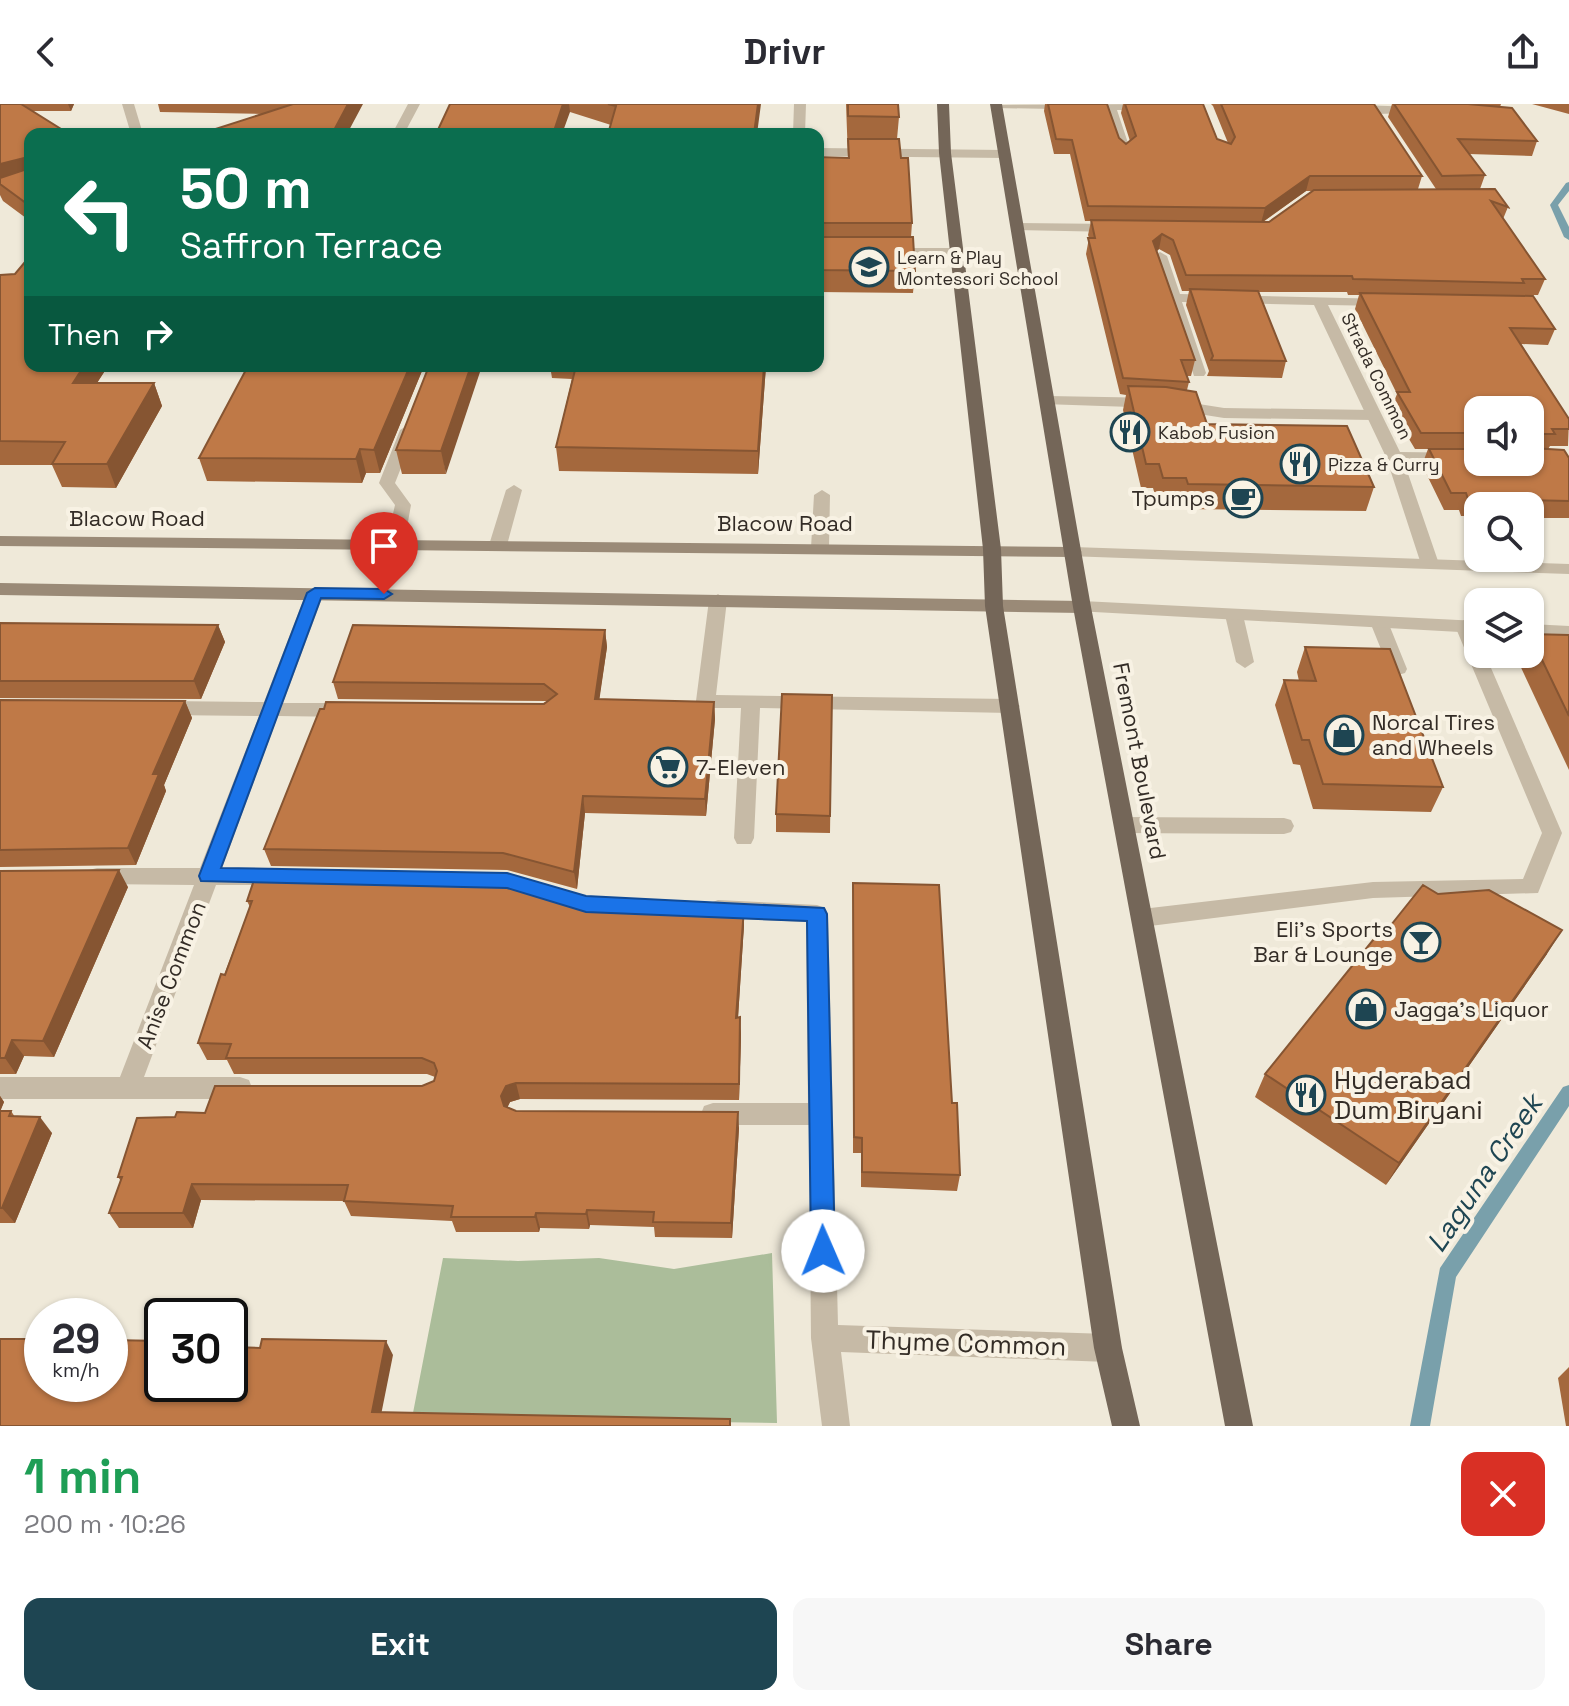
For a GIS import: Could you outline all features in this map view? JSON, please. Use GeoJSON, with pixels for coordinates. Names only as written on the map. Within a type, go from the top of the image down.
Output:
{"type":"FeatureCollection","features":[{"type":"Feature","properties":{"kind":"main road"},"geometry":{"type":"LineString","coordinates":[[943,104],[945,153],[992,549],[994,606],[1108,1348],[1126,1426]]}},
{"type":"Feature","properties":{"kind":"main road","name":"Fremont Boulevard"},"geometry":{"type":"LineString","coordinates":[[996,104],[1082,607],[1239,1426]]}},
{"type":"Feature","properties":{"kind":"main road","name":"Blacow Road"},"geometry":{"type":"LineString","coordinates":[[0,541],[1073,552]]}},
{"type":"Feature","properties":{"kind":"main road"},"geometry":{"type":"LineString","coordinates":[[0,589],[1082,607]]}},
{"type":"Feature","properties":{"kind":"street"},"geometry":{"type":"LineString","coordinates":[[128,104],[135,128]]}},
{"type":"Feature","properties":{"kind":"street"},"geometry":{"type":"LineString","coordinates":[[401,128],[414,104]]}},
{"type":"Feature","properties":{"kind":"street"},"geometry":{"type":"LineString","coordinates":[[799,128],[800,104]]}},
{"type":"Feature","properties":{"kind":"street"},"geometry":{"type":"LineString","coordinates":[[996,104],[1157,107]]}},
{"type":"Feature","properties":{"kind":"street"},"geometry":{"type":"LineString","coordinates":[[1335,104],[1375,111],[1438,110]]}},
{"type":"Feature","properties":{"kind":"street"},"geometry":{"type":"LineString","coordinates":[[1110,106],[1125,152]]}},
{"type":"Feature","properties":{"kind":"street"},"geometry":{"type":"LineString","coordinates":[[1375,111],[1383,123]]}},
{"type":"Feature","properties":{"kind":"street"},"geometry":{"type":"LineString","coordinates":[[824,152],[1005,154]]}},
{"type":"Feature","properties":{"kind":"street"},"geometry":{"type":"LineString","coordinates":[[1018,227],[1126,228]]}},
{"type":"Feature","properties":{"kind":"street"},"geometry":{"type":"LineString","coordinates":[[864,252],[957,252]]}},
{"type":"Feature","properties":{"kind":"street"},"geometry":{"type":"LineString","coordinates":[[1160,256],[1199,373]]}},
{"type":"Feature","properties":{"kind":"street"},"geometry":{"type":"LineString","coordinates":[[1174,298],[1396,302]]}},
{"type":"Feature","properties":{"kind":"street","name":"Strada Common"},"geometry":{"type":"LineString","coordinates":[[1319,301],[1394,457],[1429,561]]}},
{"type":"Feature","properties":{"kind":"street"},"geometry":{"type":"LineString","coordinates":[[1048,401],[1161,403],[1224,413],[1373,415]]}},
{"type":"Feature","properties":{"kind":"street"},"geometry":{"type":"LineString","coordinates":[[395,544],[403,505],[387,483],[415,410]]}},
{"type":"Feature","properties":{"kind":"street"},"geometry":{"type":"LineString","coordinates":[[1394,457],[1464,458]]}},
{"type":"Feature","properties":{"kind":"street"},"geometry":{"type":"LineString","coordinates":[[498,545],[514,490]]}},
{"type":"Feature","properties":{"kind":"street"},"geometry":{"type":"LineString","coordinates":[[820,548],[822,495]]}},
{"type":"Feature","properties":{"kind":"street","name":"Blacow Road"},"geometry":{"type":"LineString","coordinates":[[1073,552],[1372,562],[1429,561],[1569,569]]}},
{"type":"Feature","properties":{"kind":"street","name":"Anise Common"},"geometry":{"type":"LineString","coordinates":[[128,1088],[315,593]]}},
{"type":"Feature","properties":{"kind":"street"},"geometry":{"type":"LineString","coordinates":[[718,600],[706,701],[1010,706]]}},
{"type":"Feature","properties":{"kind":"street"},"geometry":{"type":"LineString","coordinates":[[1082,607],[1464,627]]}},
{"type":"Feature","properties":{"kind":"street"},"geometry":{"type":"LineString","coordinates":[[1234,615],[1245,662]]}},
{"type":"Feature","properties":{"kind":"street"},"geometry":{"type":"LineString","coordinates":[[1379,622],[1398,669]]}},
{"type":"Feature","properties":{"kind":"street"},"geometry":{"type":"LineString","coordinates":[[1544,631],[1569,632]]}},
{"type":"Feature","properties":{"kind":"street"},"geometry":{"type":"LineString","coordinates":[[1142,918],[1373,890],[1530,887],[1552,833],[1487,668]]}},
{"type":"Feature","properties":{"kind":"street"},"geometry":{"type":"LineString","coordinates":[[744,838],[751,702]]}},
{"type":"Feature","properties":{"kind":"street"},"geometry":{"type":"LineString","coordinates":[[138,707],[360,710]]}},
{"type":"Feature","properties":{"kind":"street"},"geometry":{"type":"LineString","coordinates":[[1124,825],[1284,826]]}},
{"type":"Feature","properties":{"kind":"street"},"geometry":{"type":"LineString","coordinates":[[72,877],[303,877]]}},
{"type":"Feature","properties":{"kind":"street"},"geometry":{"type":"LineString","coordinates":[[690,908],[817,914],[825,1338],[836,1426]]}},
{"type":"Feature","properties":{"kind":"street"},"geometry":{"type":"LineString","coordinates":[[0,1088],[260,1088]]}},
{"type":"Feature","properties":{"kind":"street"},"geometry":{"type":"LineString","coordinates":[[689,1114],[821,1114]]}},
{"type":"Feature","properties":{"kind":"street","name":"Thyme Common"},"geometry":{"type":"LineString","coordinates":[[825,1338],[1108,1348]]}},
{"type":"Feature","properties":{"kind":"green space"},"geometry":{"type":"Polygon","coordinates":[[[772,1253],[777,1423],[412,1418],[443,1258],[518,1261],[599,1258],[674,1269],[772,1253]]]}},
{"type":"Feature","properties":{"kind":"building"},"geometry":{"type":"Polygon","coordinates":[[[0,104],[21,104],[59,128],[24,128],[24,158],[0,164],[0,104]]]}},
{"type":"Feature","properties":{"kind":"building"},"geometry":{"type":"Polygon","coordinates":[[[293,104],[348,104],[335,128],[219,128],[293,104]]]}},
{"type":"Feature","properties":{"kind":"building"},"geometry":{"type":"Polygon","coordinates":[[[450,104],[563,104],[555,128],[439,128],[450,104]]]}},
{"type":"Feature","properties":{"kind":"building"},"geometry":{"type":"Polygon","coordinates":[[[608,104],[758,104],[755,128],[610,128],[616,106],[608,104]]]}},
{"type":"Feature","properties":{"kind":"building"},"geometry":{"type":"Polygon","coordinates":[[[848,104],[898,104],[899,117],[848,116],[848,104]]]}},
{"type":"Feature","properties":{"kind":"building"},"geometry":{"type":"Polygon","coordinates":[[[1048,104],[1107,104],[1119,138],[1126,144],[1136,136],[1125,104],[1203,104],[1217,139],[1231,144],[1235,137],[1221,104],[1374,104],[1422,176],[1310,176],[1265,208],[1088,206],[1072,140],[1056,139],[1048,104]]]}},
{"type":"Feature","properties":{"kind":"building"},"geometry":{"type":"Polygon","coordinates":[[[1394,104],[1468,104],[1512,108],[1537,141],[1458,139],[1485,175],[1442,176],[1394,104]]]}},
{"type":"Feature","properties":{"kind":"building"},"geometry":{"type":"Polygon","coordinates":[[[848,139],[899,139],[901,158],[908,158],[912,223],[824,223],[824,157],[849,158],[848,139]]]}},
{"type":"Feature","properties":{"kind":"building"},"geometry":{"type":"Polygon","coordinates":[[[24,170],[24,202],[0,184],[0,178],[24,170]]]}},
{"type":"Feature","properties":{"kind":"building"},"geometry":{"type":"Polygon","coordinates":[[[1495,189],[1508,207],[1491,201],[1545,279],[1522,279],[1524,283],[1353,279],[1352,276],[1186,275],[1173,240],[1162,234],[1153,241],[1195,360],[1181,360],[1189,382],[1123,378],[1088,238],[1095,238],[1091,220],[1269,222],[1314,190],[1495,189]]]}},
{"type":"Feature","properties":{"kind":"building"},"geometry":{"type":"Polygon","coordinates":[[[824,237],[913,237],[915,271],[824,270],[824,237]]]}},
{"type":"Feature","properties":{"kind":"building"},"geometry":{"type":"Polygon","coordinates":[[[24,263],[24,372],[80,372],[73,383],[154,383],[107,464],[52,464],[65,442],[0,441],[0,275],[15,274],[24,263]]]}},
{"type":"Feature","properties":{"kind":"building"},"geometry":{"type":"Polygon","coordinates":[[[1190,289],[1258,291],[1286,361],[1211,360],[1213,356],[1190,289]]]}},
{"type":"Feature","properties":{"kind":"building"},"geometry":{"type":"Polygon","coordinates":[[[1360,293],[1533,296],[1555,329],[1510,328],[1569,419],[1569,429],[1552,429],[1555,434],[1544,434],[1544,396],[1464,396],[1464,433],[1421,433],[1397,392],[1410,392],[1360,293]]]}},
{"type":"Feature","properties":{"kind":"building"},"geometry":{"type":"Polygon","coordinates":[[[245,372],[407,372],[374,450],[360,449],[356,459],[199,458],[245,372]]]}},
{"type":"Feature","properties":{"kind":"building"},"geometry":{"type":"Polygon","coordinates":[[[427,372],[469,372],[441,451],[396,450],[427,372]]]}},
{"type":"Feature","properties":{"kind":"building"},"geometry":{"type":"Polygon","coordinates":[[[575,372],[764,372],[758,451],[556,447],[575,372]]]}},
{"type":"Feature","properties":{"kind":"building"},"geometry":{"type":"Polygon","coordinates":[[[1128,386],[1196,392],[1207,424],[1347,426],[1374,487],[1188,484],[1186,478],[1163,478],[1159,464],[1146,464],[1128,386]]]}},
{"type":"Feature","properties":{"kind":"building"},"geometry":{"type":"Polygon","coordinates":[[[1429,449],[1464,449],[1464,476],[1544,476],[1544,449],[1564,450],[1569,458],[1569,501],[1544,501],[1544,492],[1451,493],[1429,449]]]}},
{"type":"Feature","properties":{"kind":"building"},"geometry":{"type":"Polygon","coordinates":[[[0,623],[218,625],[194,681],[0,681],[0,623]]]}},
{"type":"Feature","properties":{"kind":"building"},"geometry":{"type":"Polygon","coordinates":[[[353,625],[605,630],[595,699],[714,702],[705,799],[583,796],[574,872],[503,853],[264,849],[320,709],[324,709],[326,702],[544,704],[557,694],[544,684],[333,682],[353,625]]]}},
{"type":"Feature","properties":{"kind":"building"},"geometry":{"type":"Polygon","coordinates":[[[1544,634],[1569,635],[1569,716],[1544,664],[1544,634]]]}},
{"type":"Feature","properties":{"kind":"building","name":"Norcal Tires and Wheels"},"geometry":{"type":"Polygon","coordinates":[[[1305,647],[1390,649],[1443,787],[1323,784],[1309,740],[1302,740],[1284,680],[1316,681],[1305,647]]]}},
{"type":"Feature","properties":{"kind":"building"},"geometry":{"type":"Polygon","coordinates":[[[782,694],[832,695],[830,816],[776,814],[782,694]]]}},
{"type":"Feature","properties":{"kind":"building"},"geometry":{"type":"Polygon","coordinates":[[[0,700],[185,701],[153,774],[159,774],[128,848],[0,850],[0,700]]]}},
{"type":"Feature","properties":{"kind":"building"},"geometry":{"type":"Polygon","coordinates":[[[119,870],[43,1041],[12,1040],[5,1058],[0,1058],[0,871],[119,870]]]}},
{"type":"Feature","properties":{"kind":"building"},"geometry":{"type":"Polygon","coordinates":[[[257,871],[503,875],[572,896],[571,901],[656,902],[656,906],[744,908],[736,1018],[740,1017],[739,1084],[516,1083],[506,1086],[501,1096],[504,1106],[516,1111],[738,1112],[731,1223],[653,1222],[654,1212],[587,1210],[586,1214],[536,1213],[535,1217],[451,1217],[453,1206],[344,1201],[348,1185],[192,1184],[183,1213],[109,1213],[137,1118],[175,1117],[177,1112],[205,1113],[215,1086],[422,1086],[434,1081],[437,1071],[434,1063],[422,1058],[226,1058],[231,1044],[198,1043],[221,974],[225,975],[252,901],[247,901],[257,871]]]}},
{"type":"Feature","properties":{"kind":"building"},"geometry":{"type":"Polygon","coordinates":[[[853,883],[939,885],[952,1103],[957,1103],[960,1175],[862,1172],[862,1138],[854,1137],[853,883]]]}},
{"type":"Feature","properties":{"kind":"building"},"geometry":{"type":"Polygon","coordinates":[[[1423,885],[1438,894],[1489,890],[1562,930],[1399,1163],[1265,1074],[1377,935],[1387,930],[1423,885]]]}},
{"type":"Feature","properties":{"kind":"building"},"geometry":{"type":"Polygon","coordinates":[[[0,1111],[11,1111],[9,1116],[40,1117],[2,1208],[0,1208],[0,1111]]]}},
{"type":"Feature","properties":{"kind":"building"},"geometry":{"type":"Polygon","coordinates":[[[0,1339],[24,1339],[24,1402],[128,1402],[128,1340],[144,1341],[144,1402],[248,1402],[248,1348],[260,1348],[262,1339],[386,1341],[372,1412],[730,1419],[730,1426],[0,1426],[0,1339]]]}},
{"type":"Feature","properties":{"kind":"waterway","name":"Laguna Creek"},"geometry":{"type":"LineString","coordinates":[[1569,185],[1554,205],[1569,237]]}},
{"type":"Feature","properties":{"kind":"waterway","name":"Laguna Creek"},"geometry":{"type":"LineString","coordinates":[[1420,1426],[1447,1274],[1569,1092]]}},
{"type":"Feature","properties":{"kind":"place","name":"Learn & Play Montessori School"},"geometry":{"type":"Point","coordinates":[869,267]}},
{"type":"Feature","properties":{"kind":"place","name":"Kabob Fusion"},"geometry":{"type":"Point","coordinates":[1130,432]}},
{"type":"Feature","properties":{"kind":"place","name":"Pizza & Curry"},"geometry":{"type":"Point","coordinates":[1300,464]}},
{"type":"Feature","properties":{"kind":"place","name":"Tpumps"},"geometry":{"type":"Point","coordinates":[1243,498]}},
{"type":"Feature","properties":{"kind":"place","name":"Norcal Tires and Wheels"},"geometry":{"type":"Point","coordinates":[1344,735]}},
{"type":"Feature","properties":{"kind":"place","name":"7-Eleven"},"geometry":{"type":"Point","coordinates":[668,767]}},
{"type":"Feature","properties":{"kind":"place","name":"Eli's Sports Bar & Lounge"},"geometry":{"type":"Point","coordinates":[1421,942]}},
{"type":"Feature","properties":{"kind":"place","name":"Jagga's Liquor"},"geometry":{"type":"Point","coordinates":[1366,1009]}},
{"type":"Feature","properties":{"kind":"place","name":"Hyderabad Dum Biryani"},"geometry":{"type":"Point","coordinates":[1306,1095]}},
{"type":"Feature","properties":{"kind":"route"},"geometry":{"type":"LineString","coordinates":[[384,594],[315,593],[208,876],[507,881],[586,904],[817,914],[823,1251]]}}]}
